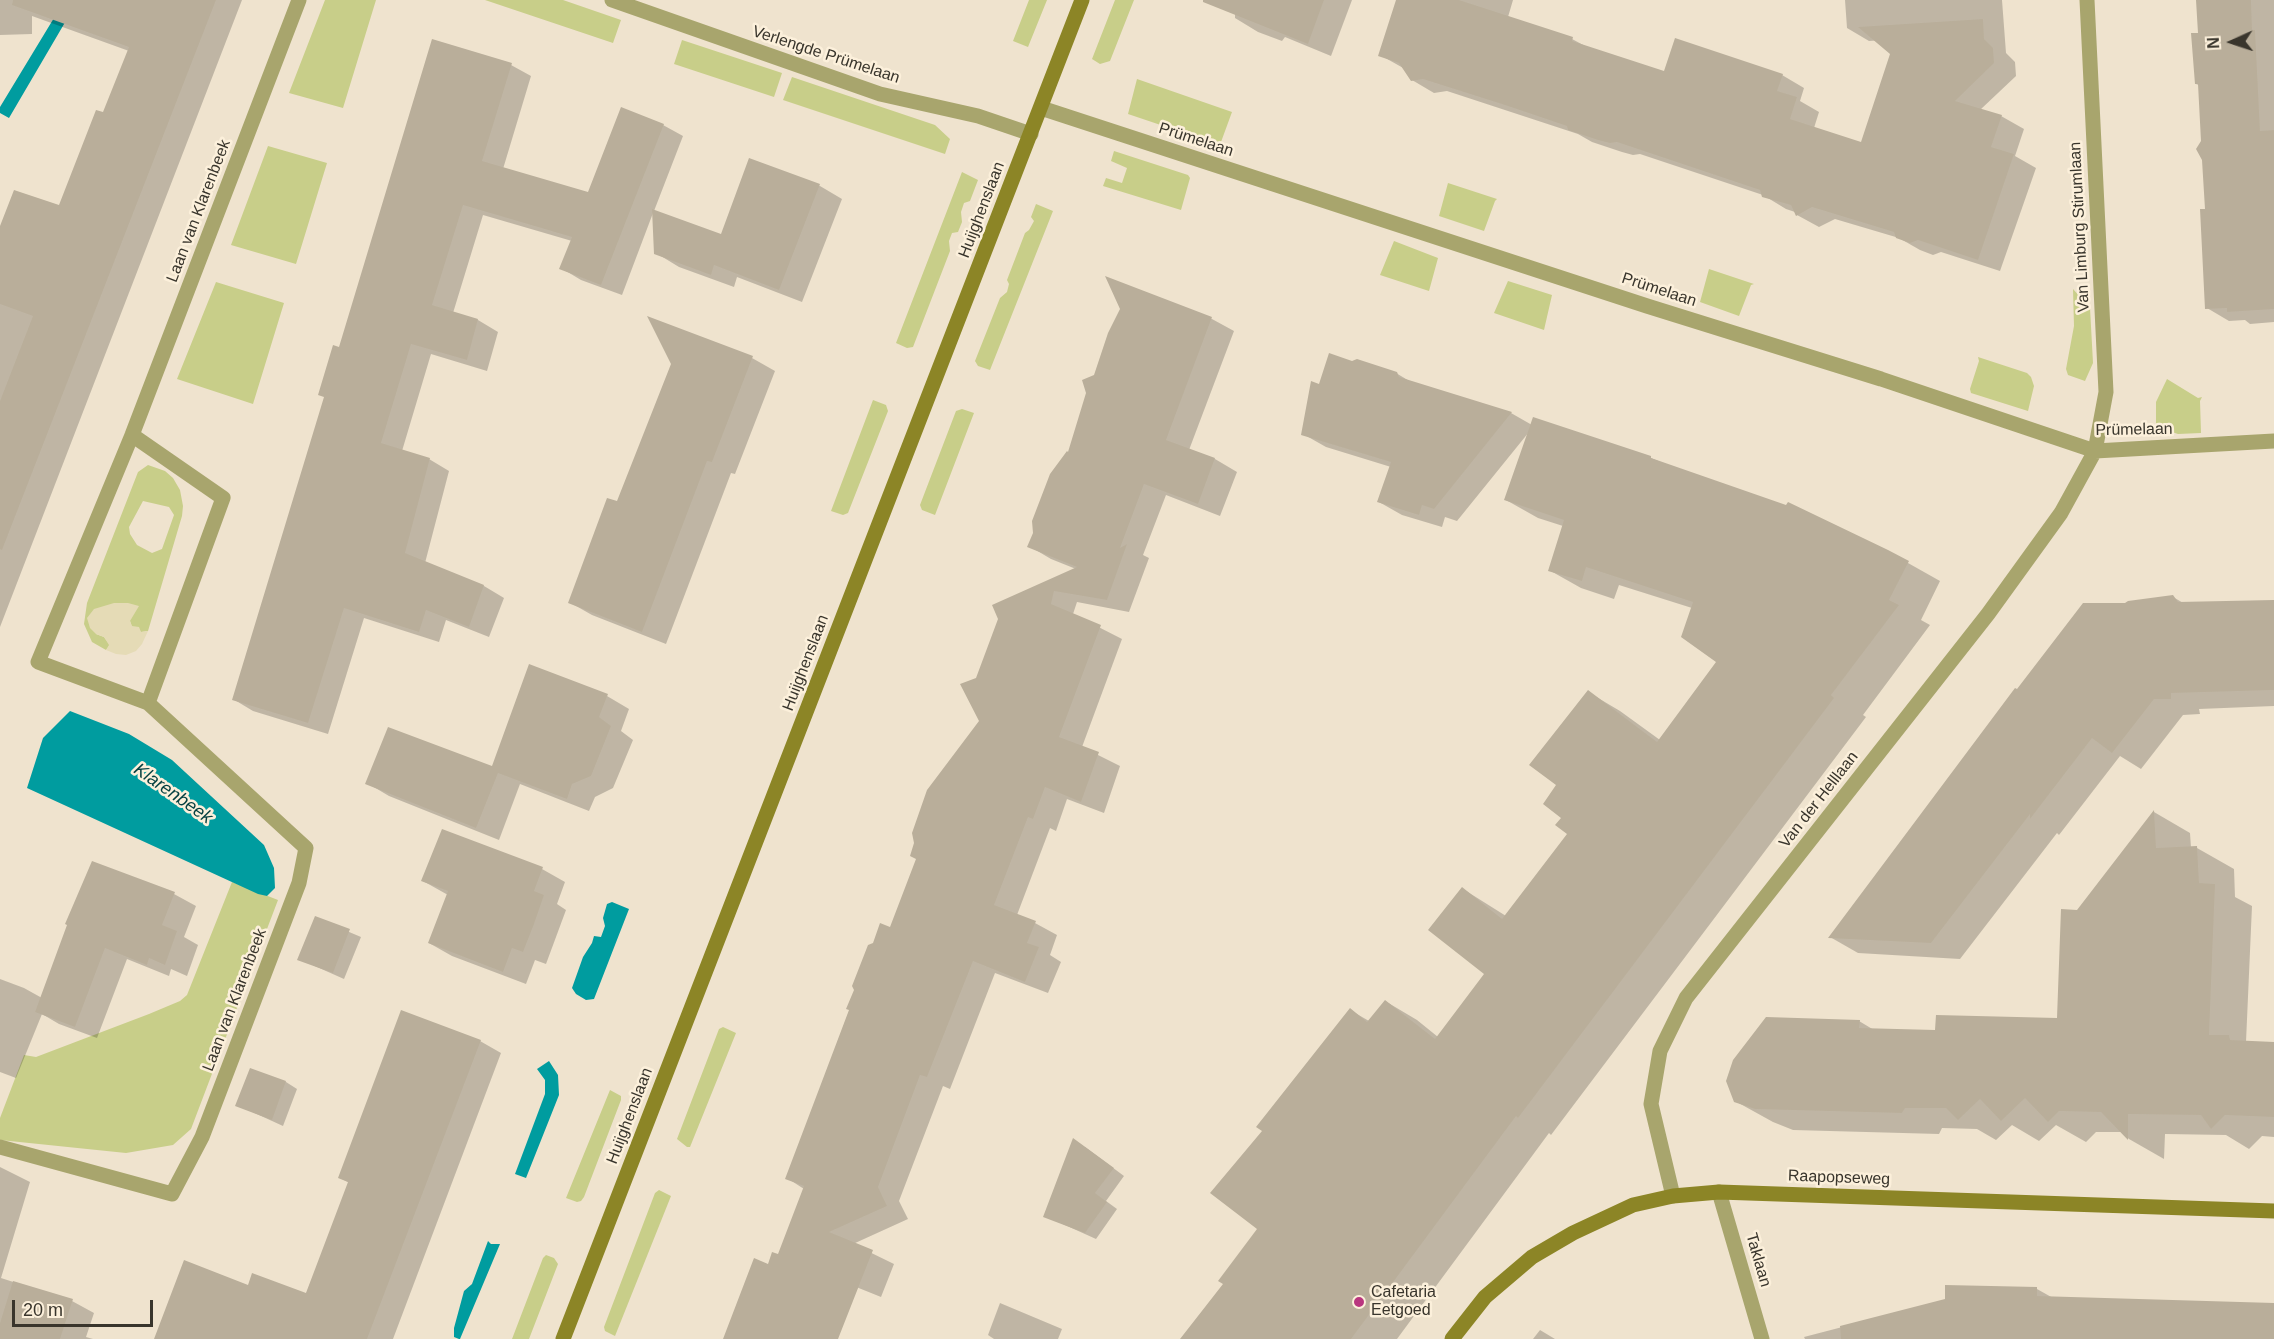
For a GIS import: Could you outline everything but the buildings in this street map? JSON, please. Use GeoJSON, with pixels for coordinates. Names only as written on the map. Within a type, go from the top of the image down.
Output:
{"type":"FeatureCollection","features":[{"type":"Feature","properties":{"kind":"street","name":"Laan van Klarenbeek"},"geometry":{"type":"LineString","coordinates":[[0,1147],[171,1194],[202,1137],[299,884],[306,848],[148,703],[38,662],[132,435],[300,0]]}},
{"type":"Feature","properties":{"kind":"street","name":"Verlengde Prümelaan"},"geometry":{"type":"LineString","coordinates":[[612,0],[880,94],[978,116],[1031,134]]}},
{"type":"Feature","properties":{"kind":"street","name":"Huijghenslaan"},"geometry":{"type":"LineString","coordinates":[[563,1339],[1082,0]]}},
{"type":"Feature","properties":{"kind":"street","name":"Van Limburg Stirumlaan"},"geometry":{"type":"LineString","coordinates":[[2087,0],[2106,392],[2095,451]]}},
{"type":"Feature","properties":{"kind":"street","name":"Prümelaan"},"geometry":{"type":"LineString","coordinates":[[1041,108],[1647,306],[1881,379],[2095,451],[2274,441]]}},
{"type":"Feature","properties":{"kind":"street"},"geometry":{"type":"LineString","coordinates":[[132,435],[223,498],[148,703]]}},
{"type":"Feature","properties":{"kind":"street","name":"Van der Helllaan"},"geometry":{"type":"LineString","coordinates":[[1674,1196],[1650,1104],[1660,1051],[1686,998],[1995,605],[2061,513],[2095,451]]}},
{"type":"Feature","properties":{"kind":"street","name":"Raapopseweg"},"geometry":{"type":"LineString","coordinates":[[1452,1339],[1485,1297],[1532,1257],[1573,1233],[1633,1205],[1674,1196],[1719,1191],[2274,1211]]}},
{"type":"Feature","properties":{"kind":"street","name":"Taklaan"},"geometry":{"type":"LineString","coordinates":[[1719,1191],[1762,1339]]}},
{"type":"Feature","properties":{"kind":"green space"},"geometry":{"type":"Polygon","coordinates":[[[325,0],[376,0],[343,108],[289,93],[325,0]]]}},
{"type":"Feature","properties":{"kind":"green space"},"geometry":{"type":"Polygon","coordinates":[[[485,0],[563,0],[621,20],[613,43],[485,0]]]}},
{"type":"Feature","properties":{"kind":"green space"},"geometry":{"type":"Polygon","coordinates":[[[1029,0],[1047,0],[1028,47],[1013,41],[1029,0]]]}},
{"type":"Feature","properties":{"kind":"green space"},"geometry":{"type":"Polygon","coordinates":[[[1115,0],[1134,0],[1110,61],[1100,64],[1092,59],[1115,0]]]}},
{"type":"Feature","properties":{"kind":"green space"},"geometry":{"type":"Polygon","coordinates":[[[682,40],[782,73],[774,97],[674,64],[682,40]]]}},
{"type":"Feature","properties":{"kind":"green space"},"geometry":{"type":"Polygon","coordinates":[[[792,77],[935,125],[950,139],[945,154],[783,100],[792,77]]]}},
{"type":"Feature","properties":{"kind":"green space"},"geometry":{"type":"Polygon","coordinates":[[[1137,79],[1232,112],[1221,142],[1217,144],[1128,114],[1137,79]]]}},
{"type":"Feature","properties":{"kind":"green space"},"geometry":{"type":"Polygon","coordinates":[[[268,146],[327,163],[296,264],[231,245],[268,146]]]}},
{"type":"Feature","properties":{"kind":"green space"},"geometry":{"type":"Polygon","coordinates":[[[1114,151],[1188,175],[1190,178],[1181,210],[1103,186],[1106,178],[1122,183],[1127,168],[1111,161],[1114,151]]]}},
{"type":"Feature","properties":{"kind":"green space"},"geometry":{"type":"Polygon","coordinates":[[[962,172],[978,180],[970,201],[964,203],[961,212],[962,222],[958,232],[952,233],[949,241],[950,251],[913,347],[907,348],[896,343],[962,172]]]}},
{"type":"Feature","properties":{"kind":"green space"},"geometry":{"type":"Polygon","coordinates":[[[1448,183],[1497,199],[1484,231],[1439,216],[1448,183]]]}},
{"type":"Feature","properties":{"kind":"green space"},"geometry":{"type":"Polygon","coordinates":[[[1036,204],[1053,211],[990,370],[978,366],[975,361],[1000,298],[1007,292],[1009,284],[1007,280],[1025,233],[1034,221],[1031,217],[1036,204]]]}},
{"type":"Feature","properties":{"kind":"green space"},"geometry":{"type":"Polygon","coordinates":[[[1394,241],[1438,258],[1429,291],[1380,275],[1394,241]]]}},
{"type":"Feature","properties":{"kind":"green space"},"geometry":{"type":"Polygon","coordinates":[[[1709,269],[1754,284],[1751,285],[1739,316],[1700,302],[1709,269]]]}},
{"type":"Feature","properties":{"kind":"green space"},"geometry":{"type":"Polygon","coordinates":[[[1508,281],[1552,295],[1544,330],[1494,313],[1508,281]]]}},
{"type":"Feature","properties":{"kind":"green space"},"geometry":{"type":"Polygon","coordinates":[[[216,282],[284,303],[253,404],[177,379],[216,282]]]}},
{"type":"Feature","properties":{"kind":"green space"},"geometry":{"type":"Polygon","coordinates":[[[2073,289],[2090,308],[2093,363],[2085,381],[2068,375],[2066,369],[2074,326],[2073,289]]]}},
{"type":"Feature","properties":{"kind":"green space"},"geometry":{"type":"Polygon","coordinates":[[[1978,357],[2027,373],[2031,377],[2034,386],[2028,411],[1971,393],[1978,357]]]}},
{"type":"Feature","properties":{"kind":"green space"},"geometry":{"type":"Polygon","coordinates":[[[2167,379],[2198,398],[2202,397],[2200,401],[2201,433],[2178,434],[2156,427],[2156,402],[2167,379]]]}},
{"type":"Feature","properties":{"kind":"green space"},"geometry":{"type":"Polygon","coordinates":[[[873,400],[886,405],[888,411],[848,513],[843,515],[831,511],[873,400]]]}},
{"type":"Feature","properties":{"kind":"green space"},"geometry":{"type":"Polygon","coordinates":[[[962,409],[974,413],[935,515],[922,510],[920,505],[956,411],[962,409]]]}},
{"type":"Feature","properties":{"kind":"green space"},"geometry":{"type":"Polygon","coordinates":[[[148,465],[165,471],[173,478],[180,490],[182,516],[148,631],[141,632],[132,627],[130,621],[96,634],[104,637],[110,645],[106,650],[92,642],[84,624],[87,603],[138,472],[148,465]],[[143,501],[129,527],[130,534],[137,545],[152,553],[162,549],[174,515],[169,507],[143,501]]]}},
{"type":"Feature","properties":{"kind":"green space"},"geometry":{"type":"Polygon","coordinates":[[[232,882],[278,900],[191,1129],[173,1145],[126,1153],[0,1140],[0,1118],[24,1055],[36,1057],[149,1014],[180,1001],[187,995],[232,882]]]}},
{"type":"Feature","properties":{"kind":"green space"},"geometry":{"type":"Polygon","coordinates":[[[723,1027],[736,1033],[690,1147],[687,1147],[677,1139],[719,1029],[723,1027]]]}},
{"type":"Feature","properties":{"kind":"green space"},"geometry":{"type":"Polygon","coordinates":[[[610,1090],[621,1096],[621,1100],[584,1197],[577,1202],[566,1198],[610,1090]]]}},
{"type":"Feature","properties":{"kind":"green space"},"geometry":{"type":"Polygon","coordinates":[[[659,1190],[671,1196],[615,1336],[605,1331],[604,1327],[655,1193],[659,1190]]]}},
{"type":"Feature","properties":{"kind":"green space"},"geometry":{"type":"Polygon","coordinates":[[[546,1255],[554,1258],[558,1264],[529,1339],[512,1339],[543,1258],[546,1255]]]}},
{"type":"Feature","properties":{"kind":"sand"},"geometry":{"type":"Polygon","coordinates":[[[114,603],[139,606],[130,621],[132,626],[139,627],[141,632],[148,631],[136,651],[126,655],[106,650],[109,645],[104,637],[96,634],[90,628],[87,618],[94,609],[114,603]]]}},
{"type":"Feature","properties":{"kind":"water"},"geometry":{"type":"Polygon","coordinates":[[[57,13],[67,19],[9,118],[0,113],[0,107],[57,13]]]}},
{"type":"Feature","properties":{"kind":"water","name":"Klarenbeek"},"geometry":{"type":"Polygon","coordinates":[[[70,711],[129,734],[172,760],[264,845],[274,868],[275,888],[267,896],[258,894],[27,788],[43,738],[70,711]]]}},
{"type":"Feature","properties":{"kind":"water"},"geometry":{"type":"Polygon","coordinates":[[[612,902],[629,909],[594,999],[586,1000],[576,994],[572,988],[583,957],[594,936],[601,937],[605,926],[603,918],[607,904],[612,902]]]}},
{"type":"Feature","properties":{"kind":"water"},"geometry":{"type":"Polygon","coordinates":[[[549,1061],[558,1075],[559,1095],[526,1178],[515,1174],[545,1094],[545,1080],[537,1069],[549,1061]]]}},
{"type":"Feature","properties":{"kind":"water"},"geometry":{"type":"Polygon","coordinates":[[[488,1241],[491,1244],[500,1244],[459,1339],[454,1337],[454,1328],[464,1291],[472,1284],[488,1241]]]}},
{"type":"Feature","properties":{"kind":"place","name":"Cafetaria Eetgoed"},"geometry":{"type":"Point","coordinates":[1359,1302]}}]}
